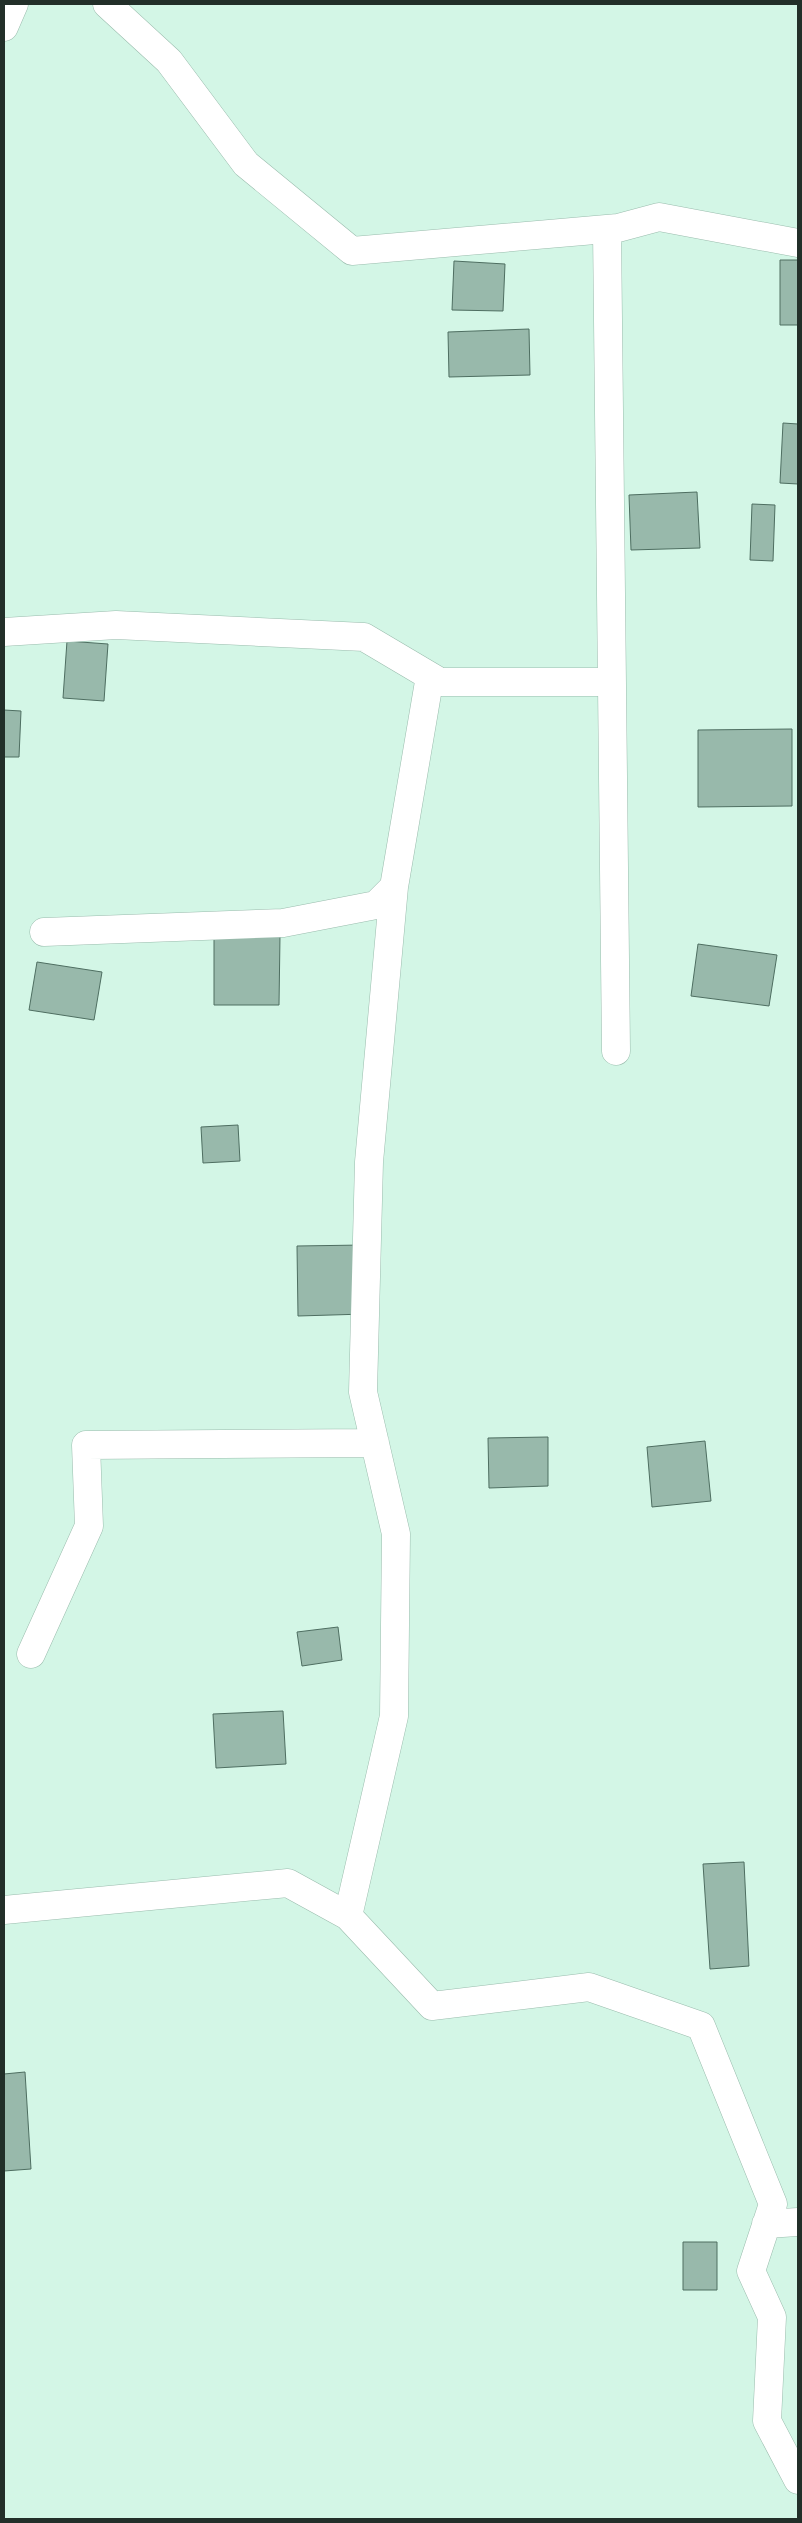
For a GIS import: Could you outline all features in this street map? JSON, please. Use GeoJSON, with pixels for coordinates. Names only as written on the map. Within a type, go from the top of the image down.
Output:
{"type":"FeatureCollection","features":[{"type":"Feature","properties":{"kind":"street"},"geometry":{"type":"LineString","coordinates":[[4,27],[14,4]]}},
{"type":"Feature","properties":{"kind":"street"},"geometry":{"type":"LineString","coordinates":[[107,4],[169,61],[246,164],[352,251],[618,228],[659,218],[798,243]]}},
{"type":"Feature","properties":{"kind":"street"},"geometry":{"type":"LineString","coordinates":[[607,228],[616,1051]]}},
{"type":"Feature","properties":{"kind":"street"},"geometry":{"type":"LineString","coordinates":[[4,632],[116,625],[364,636],[440,682],[612,682]]}},
{"type":"Feature","properties":{"kind":"street"},"geometry":{"type":"LineString","coordinates":[[348,1916],[394,1716],[396,1534],[363,1392],[369,1162],[394,888],[430,676]]}},
{"type":"Feature","properties":{"kind":"street"},"geometry":{"type":"LineString","coordinates":[[44,932],[283,923],[376,905],[394,888]]}},
{"type":"Feature","properties":{"kind":"street"},"geometry":{"type":"LineString","coordinates":[[30,1654],[89,1526],[86,1445],[375,1443]]}},
{"type":"Feature","properties":{"kind":"street"},"geometry":{"type":"LineString","coordinates":[[4,1910],[288,1883],[348,1916],[432,2006],[589,1988],[701,2026],[773,2204],[751,2271],[772,2317],[767,2421],[798,2480]]}},
{"type":"Feature","properties":{"kind":"street"},"geometry":{"type":"LineString","coordinates":[[766,2224],[798,2222]]}},
{"type":"Feature","properties":{"kind":"building"},"geometry":{"type":"Polygon","coordinates":[[[780,260],[798,260],[798,325],[780,325],[780,260]]]}},
{"type":"Feature","properties":{"kind":"building"},"geometry":{"type":"Polygon","coordinates":[[[454,261],[505,264],[503,311],[452,310],[454,261]]]}},
{"type":"Feature","properties":{"kind":"building"},"geometry":{"type":"Polygon","coordinates":[[[529,329],[530,375],[449,377],[448,332],[529,329]]]}},
{"type":"Feature","properties":{"kind":"building"},"geometry":{"type":"Polygon","coordinates":[[[783,423],[798,424],[798,484],[780,483],[783,423]]]}},
{"type":"Feature","properties":{"kind":"building"},"geometry":{"type":"Polygon","coordinates":[[[697,492],[700,548],[631,550],[629,495],[697,492]]]}},
{"type":"Feature","properties":{"kind":"building"},"geometry":{"type":"Polygon","coordinates":[[[752,504],[775,505],[773,561],[750,560],[752,504]]]}},
{"type":"Feature","properties":{"kind":"building"},"geometry":{"type":"Polygon","coordinates":[[[67,641],[108,644],[104,701],[63,698],[67,641]]]}},
{"type":"Feature","properties":{"kind":"building"},"geometry":{"type":"Polygon","coordinates":[[[4,710],[21,711],[19,757],[4,757],[4,710]]]}},
{"type":"Feature","properties":{"kind":"building"},"geometry":{"type":"Polygon","coordinates":[[[792,729],[792,806],[698,807],[698,730],[792,729]]]}},
{"type":"Feature","properties":{"kind":"building"},"geometry":{"type":"Polygon","coordinates":[[[214,936],[280,936],[279,1005],[214,1005],[214,936]]]}},
{"type":"Feature","properties":{"kind":"building"},"geometry":{"type":"Polygon","coordinates":[[[698,944],[777,955],[769,1006],[691,996],[698,944]]]}},
{"type":"Feature","properties":{"kind":"building"},"geometry":{"type":"Polygon","coordinates":[[[37,962],[102,972],[94,1020],[29,1010],[37,962]]]}},
{"type":"Feature","properties":{"kind":"building"},"geometry":{"type":"Polygon","coordinates":[[[238,1125],[240,1161],[203,1163],[201,1127],[238,1125]]]}},
{"type":"Feature","properties":{"kind":"building"},"geometry":{"type":"Polygon","coordinates":[[[363,1245],[365,1314],[298,1316],[297,1246],[363,1245]]]}},
{"type":"Feature","properties":{"kind":"building"},"geometry":{"type":"Polygon","coordinates":[[[548,1437],[548,1486],[489,1488],[488,1438],[548,1437]]]}},
{"type":"Feature","properties":{"kind":"building"},"geometry":{"type":"Polygon","coordinates":[[[705,1441],[711,1501],[652,1507],[647,1447],[705,1441]]]}},
{"type":"Feature","properties":{"kind":"building"},"geometry":{"type":"Polygon","coordinates":[[[338,1627],[342,1660],[302,1666],[297,1632],[338,1627]]]}},
{"type":"Feature","properties":{"kind":"building"},"geometry":{"type":"Polygon","coordinates":[[[283,1711],[286,1764],[216,1768],[213,1714],[283,1711]]]}},
{"type":"Feature","properties":{"kind":"building"},"geometry":{"type":"Polygon","coordinates":[[[744,1862],[749,1966],[710,1969],[703,1864],[744,1862]]]}},
{"type":"Feature","properties":{"kind":"building"},"geometry":{"type":"Polygon","coordinates":[[[25,2072],[31,2169],[4,2171],[4,2074],[25,2072]]]}},
{"type":"Feature","properties":{"kind":"building"},"geometry":{"type":"Polygon","coordinates":[[[683,2242],[717,2242],[717,2290],[683,2290],[683,2242]]]}}]}
